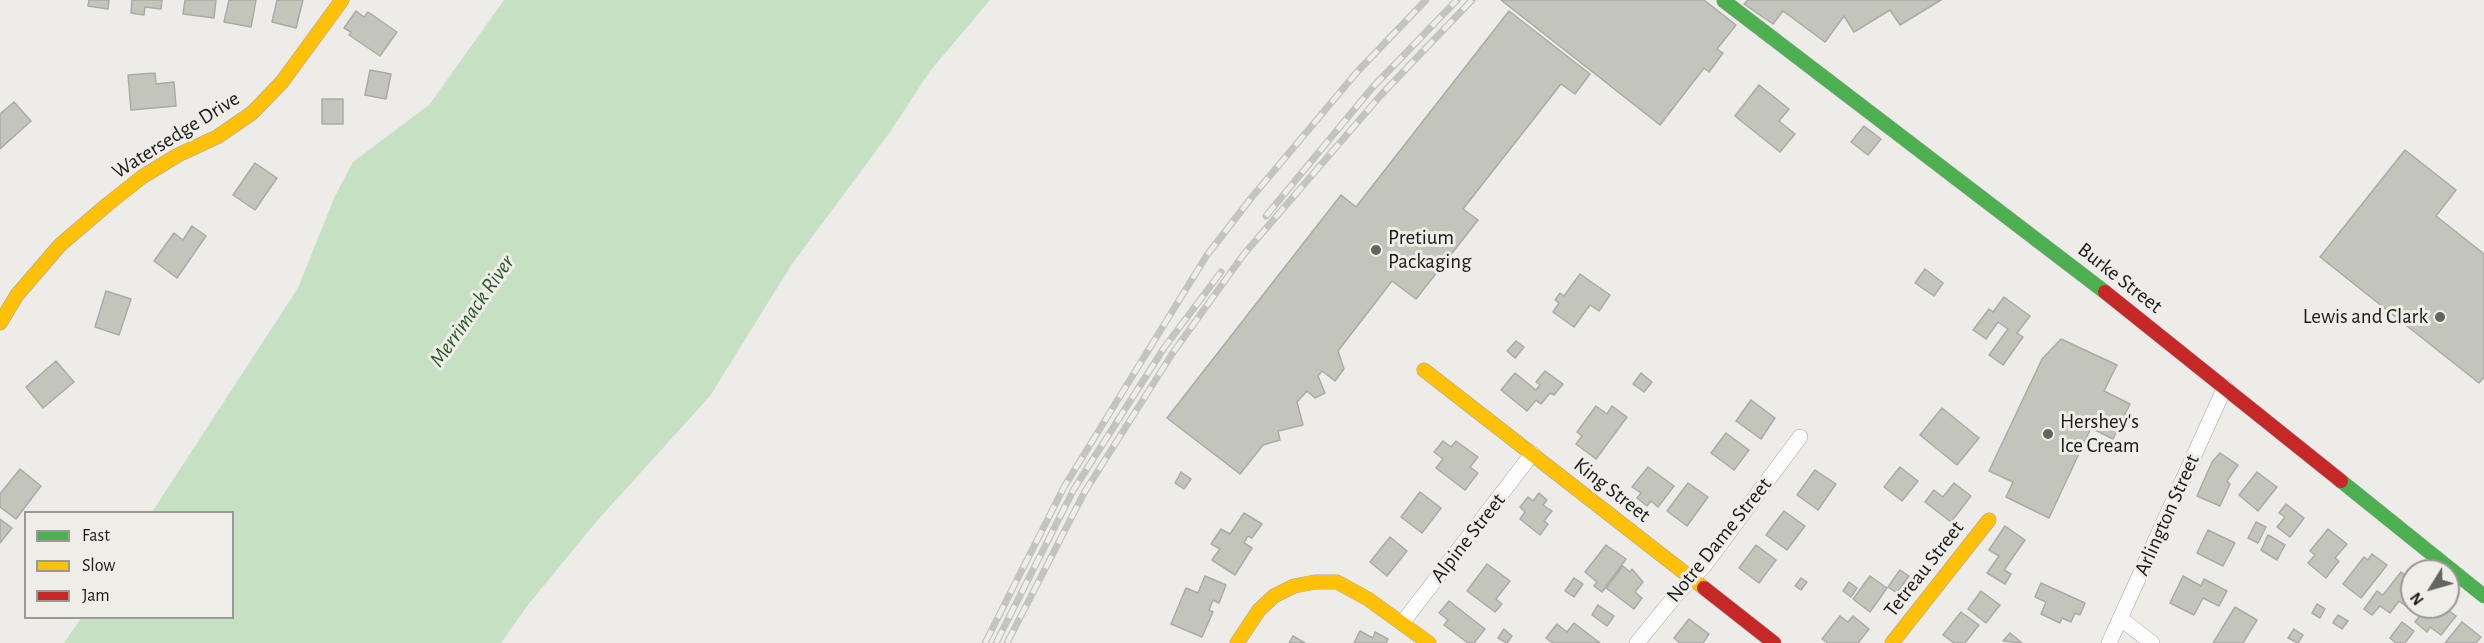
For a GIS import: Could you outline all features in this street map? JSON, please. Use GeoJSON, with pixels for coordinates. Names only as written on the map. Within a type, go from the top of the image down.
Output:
{"type":"FeatureCollection","features":[{"type":"Feature","properties":{"kind":"street","name":"Watersedge Drive"},"geometry":{"type":"LineString","coordinates":[[0,323],[17,295],[60,245],[108,204],[142,177],[178,155],[217,137],[252,113],[282,82],[342,0]]}},
{"type":"Feature","properties":{"kind":"street","name":"Burke Street"},"geometry":{"type":"LineString","coordinates":[[1724,1],[1954,175],[2225,387],[2484,596]]}},
{"type":"Feature","properties":{"kind":"street","name":"King Street"},"geometry":{"type":"LineString","coordinates":[[1424,370],[1774,643]]}},
{"type":"Feature","properties":{"kind":"street","name":"Arlington Street"},"geometry":{"type":"LineString","coordinates":[[2109,643],[2225,387]]}},
{"type":"Feature","properties":{"kind":"street","name":"Notre Dame Street"},"geometry":{"type":"LineString","coordinates":[[1637,643],[1704,566],[1800,437]]}},
{"type":"Feature","properties":{"kind":"street","name":"Alpine Street"},"geometry":{"type":"LineString","coordinates":[[1403,622],[1532,454]]}},
{"type":"Feature","properties":{"kind":"street","name":"Tetreau Street"},"geometry":{"type":"LineString","coordinates":[[1892,643],[1989,520]]}},
{"type":"Feature","properties":{"kind":"street"},"geometry":{"type":"LineString","coordinates":[[1237,643],[1258,610],[1274,596],[1294,586],[1337,582],[1403,622],[1429,643]]}},
{"type":"Feature","properties":{"kind":"street"},"geometry":{"type":"LineString","coordinates":[[2120,618],[2152,643]]}},
{"type":"Feature","properties":{"kind":"water","name":"Merrimack River"},"geometry":{"type":"Polygon","coordinates":[[[504,0],[990,0],[930,71],[890,132],[792,264],[710,396],[596,522],[528,605],[501,643],[64,643],[80,619],[234,619],[234,511],[153,511],[298,288],[335,196],[353,162],[429,105],[504,0]]]}},
{"type":"Feature","properties":{"kind":"building"},"geometry":{"type":"Polygon","coordinates":[[[89,0],[109,0],[108,9],[88,6],[89,0]]]}},
{"type":"Feature","properties":{"kind":"building"},"geometry":{"type":"Polygon","coordinates":[[[132,0],[162,0],[161,9],[145,7],[144,15],[131,13],[132,0]]]}},
{"type":"Feature","properties":{"kind":"building"},"geometry":{"type":"Polygon","coordinates":[[[185,0],[216,0],[214,18],[183,14],[185,0]]]}},
{"type":"Feature","properties":{"kind":"building"},"geometry":{"type":"Polygon","coordinates":[[[229,0],[256,0],[251,27],[224,22],[229,0]]]}},
{"type":"Feature","properties":{"kind":"building"},"geometry":{"type":"Polygon","coordinates":[[[277,0],[303,0],[296,28],[272,22],[277,0]]]}},
{"type":"Feature","properties":{"kind":"building"},"geometry":{"type":"Polygon","coordinates":[[[1501,0],[1704,0],[1736,25],[1717,49],[1723,53],[1709,72],[1704,68],[1660,125],[1501,0]]]}},
{"type":"Feature","properties":{"kind":"building"},"geometry":{"type":"Polygon","coordinates":[[[1748,0],[1941,0],[1900,25],[1890,10],[1854,32],[1844,16],[1825,42],[1783,11],[1773,24],[1744,4],[1748,0]]]}},
{"type":"Feature","properties":{"kind":"building"},"geometry":{"type":"Polygon","coordinates":[[[356,11],[364,17],[368,12],[397,32],[380,56],[349,35],[351,32],[344,28],[356,11]]]}},
{"type":"Feature","properties":{"kind":"building","name":"Pretium Packaging"},"geometry":{"type":"Polygon","coordinates":[[[1509,11],[1590,74],[1575,94],[1561,84],[1463,209],[1478,220],[1416,299],[1392,281],[1338,351],[1344,369],[1335,381],[1322,371],[1318,376],[1325,393],[1315,398],[1307,391],[1297,402],[1303,425],[1278,431],[1280,440],[1263,445],[1240,474],[1167,418],[1341,195],[1356,207],[1509,11]]]}},
{"type":"Feature","properties":{"kind":"building"},"geometry":{"type":"Polygon","coordinates":[[[370,70],[391,74],[386,99],[365,95],[370,70]]]}},
{"type":"Feature","properties":{"kind":"building"},"geometry":{"type":"Polygon","coordinates":[[[155,73],[156,84],[174,82],[176,106],[131,110],[128,75],[155,73]]]}},
{"type":"Feature","properties":{"kind":"building"},"geometry":{"type":"Polygon","coordinates":[[[1759,85],[1789,109],[1779,121],[1795,134],[1780,152],[1735,116],[1759,85]]]}},
{"type":"Feature","properties":{"kind":"building"},"geometry":{"type":"Polygon","coordinates":[[[322,99],[343,99],[343,124],[322,124],[322,99]]]}},
{"type":"Feature","properties":{"kind":"building"},"geometry":{"type":"Polygon","coordinates":[[[14,102],[31,121],[0,149],[0,114],[14,102]]]}},
{"type":"Feature","properties":{"kind":"building"},"geometry":{"type":"Polygon","coordinates":[[[1864,126],[1881,139],[1868,155],[1851,142],[1864,126]]]}},
{"type":"Feature","properties":{"kind":"building","name":"Lewis and Clark"},"geometry":{"type":"Polygon","coordinates":[[[2405,150],[2456,190],[2436,216],[2484,254],[2484,377],[2479,383],[2320,257],[2405,150]]]}},
{"type":"Feature","properties":{"kind":"building"},"geometry":{"type":"Polygon","coordinates":[[[255,163],[277,178],[255,210],[233,195],[255,163]]]}},
{"type":"Feature","properties":{"kind":"building"},"geometry":{"type":"Polygon","coordinates":[[[192,226],[206,236],[177,278],[154,261],[174,233],[183,240],[192,226]]]}},
{"type":"Feature","properties":{"kind":"building"},"geometry":{"type":"Polygon","coordinates":[[[1925,269],[1943,283],[1934,296],[1915,283],[1925,269]]]}},
{"type":"Feature","properties":{"kind":"building"},"geometry":{"type":"Polygon","coordinates":[[[1580,274],[1610,295],[1599,311],[1590,305],[1574,327],[1553,312],[1559,303],[1555,300],[1560,293],[1564,296],[1580,274]]]}},
{"type":"Feature","properties":{"kind":"building"},"geometry":{"type":"Polygon","coordinates":[[[106,291],[131,299],[119,335],[95,327],[106,291]]]}},
{"type":"Feature","properties":{"kind":"building"},"geometry":{"type":"Polygon","coordinates":[[[2004,297],[2030,316],[2017,333],[2023,337],[2003,365],[1989,355],[2008,329],[1998,322],[1986,339],[1973,330],[1989,309],[1993,312],[2004,297]]]}},
{"type":"Feature","properties":{"kind":"building","name":"Hershey's Ice Cream"},"geometry":{"type":"Polygon","coordinates":[[[2061,339],[2117,365],[2104,391],[2130,404],[2113,439],[2091,428],[2049,518],[2006,497],[2013,482],[1989,471],[2042,359],[2061,339]]]}},
{"type":"Feature","properties":{"kind":"building"},"geometry":{"type":"Polygon","coordinates":[[[1516,341],[1524,347],[1515,358],[1507,351],[1516,341]]]}},
{"type":"Feature","properties":{"kind":"building"},"geometry":{"type":"Polygon","coordinates":[[[56,361],[74,382],[43,408],[26,387],[56,361]]]}},
{"type":"Feature","properties":{"kind":"building"},"geometry":{"type":"Polygon","coordinates":[[[1545,371],[1563,384],[1554,395],[1550,393],[1541,404],[1536,400],[1527,411],[1501,390],[1515,373],[1536,390],[1540,385],[1536,382],[1545,371]]]}},
{"type":"Feature","properties":{"kind":"building"},"geometry":{"type":"Polygon","coordinates":[[[1641,373],[1652,382],[1644,392],[1633,384],[1641,373]]]}},
{"type":"Feature","properties":{"kind":"building"},"geometry":{"type":"Polygon","coordinates":[[[1751,400],[1775,418],[1761,439],[1736,421],[1751,400]]]}},
{"type":"Feature","properties":{"kind":"building"},"geometry":{"type":"Polygon","coordinates":[[[1596,406],[1607,414],[1612,406],[1627,417],[1596,459],[1576,444],[1582,436],[1577,432],[1596,406]]]}},
{"type":"Feature","properties":{"kind":"building"},"geometry":{"type":"Polygon","coordinates":[[[1942,408],[1979,438],[1957,465],[1920,435],[1942,408]]]}},
{"type":"Feature","properties":{"kind":"building"},"geometry":{"type":"Polygon","coordinates":[[[1726,433],[1749,450],[1734,470],[1711,453],[1726,433]]]}},
{"type":"Feature","properties":{"kind":"building"},"geometry":{"type":"Polygon","coordinates":[[[1443,441],[1451,447],[1456,441],[1478,457],[1470,467],[1478,473],[1465,490],[1436,468],[1443,459],[1434,452],[1443,441]]]}},
{"type":"Feature","properties":{"kind":"building"},"geometry":{"type":"Polygon","coordinates":[[[2220,453],[2238,465],[2227,481],[2230,484],[2220,506],[2197,496],[2212,462],[2220,453]]]}},
{"type":"Feature","properties":{"kind":"building"},"geometry":{"type":"Polygon","coordinates":[[[1648,467],[1674,486],[1658,507],[1651,501],[1647,506],[1637,498],[1641,493],[1632,487],[1648,467]]]}},
{"type":"Feature","properties":{"kind":"building"},"geometry":{"type":"Polygon","coordinates":[[[1900,467],[1918,481],[1902,501],[1884,487],[1900,467]]]}},
{"type":"Feature","properties":{"kind":"building"},"geometry":{"type":"Polygon","coordinates":[[[20,469],[41,486],[16,519],[0,507],[0,494],[20,469]]]}},
{"type":"Feature","properties":{"kind":"building"},"geometry":{"type":"Polygon","coordinates":[[[1815,470],[1836,484],[1818,510],[1797,495],[1815,470]]]}},
{"type":"Feature","properties":{"kind":"building"},"geometry":{"type":"Polygon","coordinates":[[[1181,472],[1191,479],[1184,489],[1175,483],[1181,472]]]}},
{"type":"Feature","properties":{"kind":"building"},"geometry":{"type":"Polygon","coordinates":[[[2257,472],[2277,487],[2258,511],[2239,495],[2257,472]]]}},
{"type":"Feature","properties":{"kind":"building"},"geometry":{"type":"Polygon","coordinates":[[[1688,483],[1708,497],[1687,526],[1667,511],[1688,483]]]}},
{"type":"Feature","properties":{"kind":"building"},"geometry":{"type":"Polygon","coordinates":[[[1954,483],[1971,496],[1951,522],[1925,502],[1934,490],[1943,497],[1954,483]]]}},
{"type":"Feature","properties":{"kind":"building"},"geometry":{"type":"Polygon","coordinates":[[[1420,492],[1441,508],[1422,533],[1401,517],[1420,492]]]}},
{"type":"Feature","properties":{"kind":"building"},"geometry":{"type":"Polygon","coordinates":[[[1539,493],[1547,500],[1543,505],[1552,511],[1544,521],[1548,524],[1540,535],[1520,519],[1525,512],[1520,507],[1528,497],[1533,501],[1539,493]]]}},
{"type":"Feature","properties":{"kind":"building"},"geometry":{"type":"Polygon","coordinates":[[[2286,504],[2304,518],[2290,537],[2277,527],[2285,517],[2279,513],[2286,504]]]}},
{"type":"Feature","properties":{"kind":"building"},"geometry":{"type":"Polygon","coordinates":[[[1784,511],[1805,526],[1787,550],[1766,535],[1784,511]]]}},
{"type":"Feature","properties":{"kind":"building"},"geometry":{"type":"Polygon","coordinates":[[[1244,513],[1262,524],[1252,538],[1248,536],[1244,543],[1252,548],[1235,575],[1212,560],[1220,549],[1211,544],[1221,529],[1230,534],[1244,513]]]}},
{"type":"Feature","properties":{"kind":"building"},"geometry":{"type":"Polygon","coordinates":[[[0,519],[12,528],[0,543],[0,519]]]}},
{"type":"Feature","properties":{"kind":"building"},"geometry":{"type":"Polygon","coordinates":[[[2256,522],[2266,527],[2258,543],[2248,538],[2256,522]]]}},
{"type":"Feature","properties":{"kind":"building"},"geometry":{"type":"Polygon","coordinates":[[[2005,526],[2025,540],[2004,570],[2011,574],[2005,584],[1987,573],[1999,556],[1989,550],[2005,526]]]}},
{"type":"Feature","properties":{"kind":"building"},"geometry":{"type":"Polygon","coordinates":[[[2328,529],[2347,544],[2335,558],[2339,561],[2326,578],[2308,563],[2315,555],[2310,551],[2328,529]]]}},
{"type":"Feature","properties":{"kind":"building"},"geometry":{"type":"Polygon","coordinates":[[[2208,530],[2235,543],[2223,566],[2197,553],[2208,530]]]}},
{"type":"Feature","properties":{"kind":"building"},"geometry":{"type":"Polygon","coordinates":[[[2268,535],[2285,545],[2277,560],[2261,550],[2268,535]]]}},
{"type":"Feature","properties":{"kind":"building"},"geometry":{"type":"Polygon","coordinates":[[[1390,537],[1407,551],[1387,576],[1370,562],[1390,537]]]}},
{"type":"Feature","properties":{"kind":"building"},"geometry":{"type":"Polygon","coordinates":[[[1606,545],[1626,559],[1602,592],[1594,586],[1597,582],[1585,572],[1606,545]]]}},
{"type":"Feature","properties":{"kind":"building"},"geometry":{"type":"Polygon","coordinates":[[[1756,545],[1776,560],[1759,583],[1739,568],[1756,545]]]}},
{"type":"Feature","properties":{"kind":"building"},"geometry":{"type":"Polygon","coordinates":[[[2372,554],[2387,565],[2361,598],[2343,584],[2364,557],[2368,560],[2372,554]]]}},
{"type":"Feature","properties":{"kind":"building"},"geometry":{"type":"Polygon","coordinates":[[[1487,564],[1510,581],[1496,599],[1502,604],[1495,612],[1467,591],[1487,564]]]}},
{"type":"Feature","properties":{"kind":"building"},"geometry":{"type":"Polygon","coordinates":[[[1623,566],[1630,572],[1632,569],[1643,582],[1635,592],[1642,598],[1634,609],[1606,588],[1623,566]]]}},
{"type":"Feature","properties":{"kind":"building"},"geometry":{"type":"Polygon","coordinates":[[[1900,570],[1909,576],[1897,593],[1888,587],[1900,570]]]}},
{"type":"Feature","properties":{"kind":"building"},"geometry":{"type":"Polygon","coordinates":[[[2400,573],[2400,602],[2390,613],[2380,606],[2372,615],[2364,609],[2377,591],[2383,595],[2400,573]]]}},
{"type":"Feature","properties":{"kind":"building"},"geometry":{"type":"Polygon","coordinates":[[[1205,576],[1226,585],[1219,603],[1213,600],[1209,610],[1213,612],[1202,637],[1171,624],[1186,588],[1198,593],[1205,576]]]}},
{"type":"Feature","properties":{"kind":"building"},"geometry":{"type":"Polygon","coordinates":[[[1870,576],[1887,588],[1870,612],[1853,599],[1870,576]]]}},
{"type":"Feature","properties":{"kind":"building"},"geometry":{"type":"Polygon","coordinates":[[[2183,576],[2201,586],[2204,579],[2227,591],[2219,606],[2203,598],[2194,615],[2170,603],[2183,576]]]}},
{"type":"Feature","properties":{"kind":"building"},"geometry":{"type":"Polygon","coordinates":[[[1574,578],[1583,584],[1574,597],[1565,591],[1574,578]]]}},
{"type":"Feature","properties":{"kind":"building"},"geometry":{"type":"Polygon","coordinates":[[[1801,578],[1807,582],[1801,590],[1795,586],[1801,578]]]}},
{"type":"Feature","properties":{"kind":"building"},"geometry":{"type":"Polygon","coordinates":[[[1849,582],[1857,588],[1851,597],[1843,591],[1849,582]]]}},
{"type":"Feature","properties":{"kind":"building"},"geometry":{"type":"Polygon","coordinates":[[[2041,583],[2085,603],[2080,615],[2075,613],[2071,622],[2062,618],[2060,623],[2041,614],[2046,602],[2035,597],[2041,583]]]}},
{"type":"Feature","properties":{"kind":"building"},"geometry":{"type":"Polygon","coordinates":[[[1981,591],[2000,605],[1986,623],[1968,609],[1981,591]]]}},
{"type":"Feature","properties":{"kind":"building"},"geometry":{"type":"Polygon","coordinates":[[[1449,601],[1485,629],[1474,643],[1468,643],[1444,625],[1448,620],[1439,613],[1449,601]]]}},
{"type":"Feature","properties":{"kind":"building"},"geometry":{"type":"Polygon","coordinates":[[[2317,604],[2325,609],[2320,618],[2312,613],[2317,604]]]}},
{"type":"Feature","properties":{"kind":"building"},"geometry":{"type":"Polygon","coordinates":[[[1598,605],[1614,616],[1607,626],[1592,615],[1598,605]]]}},
{"type":"Feature","properties":{"kind":"building"},"geometry":{"type":"Polygon","coordinates":[[[2235,607],[2257,620],[2243,643],[2213,643],[2235,607]]]}},
{"type":"Feature","properties":{"kind":"building"},"geometry":{"type":"Polygon","coordinates":[[[1961,612],[1979,625],[1965,643],[1954,643],[1943,635],[1961,612]]]}},
{"type":"Feature","properties":{"kind":"building"},"geometry":{"type":"Polygon","coordinates":[[[2338,615],[2348,621],[2342,629],[2333,623],[2338,615]]]}},
{"type":"Feature","properties":{"kind":"building"},"geometry":{"type":"Polygon","coordinates":[[[1840,616],[1848,622],[1853,616],[1869,629],[1858,643],[1828,643],[1822,639],[1840,616]]]}},
{"type":"Feature","properties":{"kind":"building"},"geometry":{"type":"Polygon","coordinates":[[[1689,619],[1709,634],[1703,643],[1680,643],[1674,638],[1689,619]]]}},
{"type":"Feature","properties":{"kind":"building"},"geometry":{"type":"Polygon","coordinates":[[[2417,619],[2454,619],[2441,635],[2430,627],[2427,632],[2415,622],[2417,619]]]}},
{"type":"Feature","properties":{"kind":"building"},"geometry":{"type":"Polygon","coordinates":[[[2402,622],[2414,631],[2405,643],[2396,643],[2390,638],[2402,622]]]}},
{"type":"Feature","properties":{"kind":"building"},"geometry":{"type":"Polygon","coordinates":[[[2462,622],[2481,637],[2476,643],[2445,643],[2462,622]]]}},
{"type":"Feature","properties":{"kind":"building"},"geometry":{"type":"Polygon","coordinates":[[[1574,623],[1600,643],[1553,643],[1546,638],[1557,624],[1567,632],[1574,623]]]}},
{"type":"Feature","properties":{"kind":"building"},"geometry":{"type":"Polygon","coordinates":[[[1504,629],[1512,636],[1507,643],[1498,638],[1504,629]]]}},
{"type":"Feature","properties":{"kind":"building"},"geometry":{"type":"Polygon","coordinates":[[[2294,629],[2303,635],[2298,643],[2288,638],[2294,629]]]}},
{"type":"Feature","properties":{"kind":"building"},"geometry":{"type":"Polygon","coordinates":[[[1360,631],[1373,638],[1375,632],[1388,639],[1386,643],[1354,643],[1360,631]]]}},
{"type":"Feature","properties":{"kind":"building"},"geometry":{"type":"Polygon","coordinates":[[[2010,633],[2022,643],[2003,641],[2010,633]]]}},
{"type":"Feature","properties":{"kind":"building"},"geometry":{"type":"Polygon","coordinates":[[[1293,636],[1305,643],[1289,643],[1293,636]]]}},
{"type":"Feature","properties":{"kind":"railway"},"geometry":{"type":"LineString","coordinates":[[985,643],[1064,487],[1207,255],[1252,197],[1357,72],[1426,0]]}},
{"type":"Feature","properties":{"kind":"railway"},"geometry":{"type":"LineString","coordinates":[[1266,216],[1372,88],[1457,0]]}},
{"type":"Feature","properties":{"kind":"railway"},"geometry":{"type":"LineString","coordinates":[[1007,643],[1084,493],[1172,354],[1244,254],[1381,95],[1472,0]]}},
{"type":"Feature","properties":{"kind":"railway"},"geometry":{"type":"LineString","coordinates":[[996,643],[1074,489],[1164,348],[1221,272]]}},
{"type":"Feature","properties":{"kind":"traffic: fast"},"geometry":{"type":"LineString","coordinates":[[1724,1],[2105,292]]}},
{"type":"Feature","properties":{"kind":"traffic: fast"},"geometry":{"type":"LineString","coordinates":[[2341,481],[2484,596]]}},
{"type":"Feature","properties":{"kind":"traffic: slow"},"geometry":{"type":"LineString","coordinates":[[0,323],[17,295],[60,245],[108,204],[142,177],[178,155],[217,137],[252,113],[282,82],[342,0]]}},
{"type":"Feature","properties":{"kind":"traffic: slow"},"geometry":{"type":"LineString","coordinates":[[1424,370],[1704,588]]}},
{"type":"Feature","properties":{"kind":"traffic: slow"},"geometry":{"type":"LineString","coordinates":[[1892,643],[1989,520]]}},
{"type":"Feature","properties":{"kind":"traffic: slow"},"geometry":{"type":"LineString","coordinates":[[1237,643],[1259,610],[1274,596],[1294,586],[1315,582],[1337,582],[1368,599],[1429,643]]}},
{"type":"Feature","properties":{"kind":"traffic: jam"},"geometry":{"type":"LineString","coordinates":[[2105,292],[2341,481]]}},
{"type":"Feature","properties":{"kind":"traffic: jam"},"geometry":{"type":"LineString","coordinates":[[1704,588],[1774,643]]}},
{"type":"Feature","properties":{"kind":"place","name":"Pretium Packaging"},"geometry":{"type":"Point","coordinates":[1376,250]}},
{"type":"Feature","properties":{"kind":"place","name":"Lewis and Clark"},"geometry":{"type":"Point","coordinates":[2440,317]}},
{"type":"Feature","properties":{"kind":"place","name":"Hershey's Ice Cream"},"geometry":{"type":"Point","coordinates":[2048,434]}}]}
